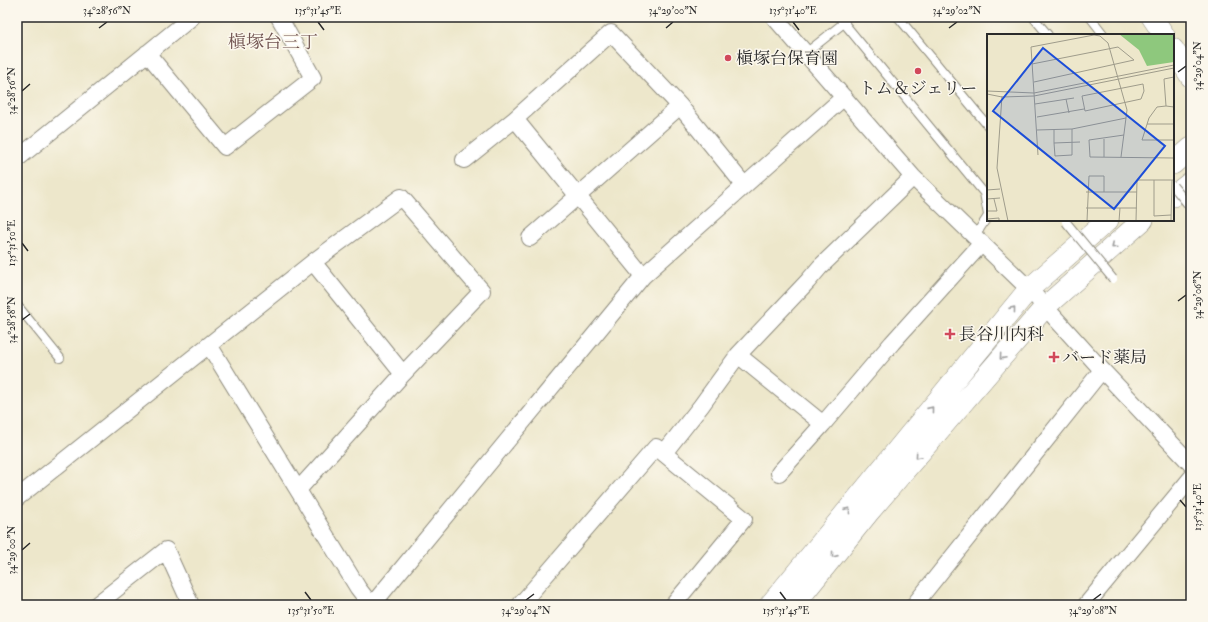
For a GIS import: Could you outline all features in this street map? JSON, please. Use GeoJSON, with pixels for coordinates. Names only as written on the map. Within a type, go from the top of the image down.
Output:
{"type":"FeatureCollection","features":[{"type":"Feature","properties":{"kind":"street"},"geometry":{"type":"LineString","coordinates":[[17,159],[192,17]]}},
{"type":"Feature","properties":{"kind":"street"},"geometry":{"type":"LineString","coordinates":[[148,53],[225,147],[313,78],[280,17]]}},
{"type":"Feature","properties":{"kind":"street"},"geometry":{"type":"LineString","coordinates":[[774,17],[913,177],[1029,289],[1102,370],[1191,464]]}},
{"type":"Feature","properties":{"kind":"street"},"geometry":{"type":"LineString","coordinates":[[1152,17],[1163,34]]}},
{"type":"Feature","properties":{"kind":"street"},"geometry":{"type":"LineString","coordinates":[[464,160],[515,119],[611,33],[680,106],[744,185]]}},
{"type":"Feature","properties":{"kind":"street"},"geometry":{"type":"LineString","coordinates":[[1174,54],[1191,77]]}},
{"type":"Feature","properties":{"kind":"street"},"geometry":{"type":"LineString","coordinates":[[209,345],[358,588],[372,605],[643,276],[844,97]]}},
{"type":"Feature","properties":{"kind":"street"},"geometry":{"type":"LineString","coordinates":[[530,238],[680,106]]}},
{"type":"Feature","properties":{"kind":"street"},"geometry":{"type":"LineString","coordinates":[[515,119],[643,276]]}},
{"type":"Feature","properties":{"kind":"street"},"geometry":{"type":"LineString","coordinates":[[1174,163],[1191,148]]}},
{"type":"Feature","properties":{"kind":"street"},"geometry":{"type":"LineString","coordinates":[[664,453],[701,406],[738,355],[820,267],[913,177]]}},
{"type":"Feature","properties":{"kind":"street"},"geometry":{"type":"LineString","coordinates":[[1174,195],[1191,182]]}},
{"type":"Feature","properties":{"kind":"street"},"geometry":{"type":"LineString","coordinates":[[17,498],[313,262],[400,197],[482,291],[403,374],[298,490]]}},
{"type":"Feature","properties":{"kind":"street"},"geometry":{"type":"LineString","coordinates":[[770,605],[1029,289],[1107,221]]}},
{"type":"Feature","properties":{"kind":"street"},"geometry":{"type":"LineString","coordinates":[[794,605],[869,512],[1045,307],[1142,221]]}},
{"type":"Feature","properties":{"kind":"street"},"geometry":{"type":"LineString","coordinates":[[779,473],[823,424],[979,240]]}},
{"type":"Feature","properties":{"kind":"street"},"geometry":{"type":"LineString","coordinates":[[313,262],[403,374]]}},
{"type":"Feature","properties":{"kind":"street"},"geometry":{"type":"LineString","coordinates":[[738,355],[823,424]]}},
{"type":"Feature","properties":{"kind":"street"},"geometry":{"type":"LineString","coordinates":[[914,605],[1102,370]]}},
{"type":"Feature","properties":{"kind":"street"},"geometry":{"type":"LineString","coordinates":[[520,605],[656,446],[744,519],[673,605]]}},
{"type":"Feature","properties":{"kind":"street"},"geometry":{"type":"LineString","coordinates":[[1086,605],[1191,478]]}},
{"type":"Feature","properties":{"kind":"street"},"geometry":{"type":"LineString","coordinates":[[96,605],[166,550],[191,605]]}},
{"type":"Feature","properties":{"kind":"lane"},"geometry":{"type":"LineString","coordinates":[[898,17],[987,125]]}},
{"type":"Feature","properties":{"kind":"lane"},"geometry":{"type":"LineString","coordinates":[[1033,17],[1047,34]]}},
{"type":"Feature","properties":{"kind":"lane"},"geometry":{"type":"LineString","coordinates":[[1090,17],[1103,34]]}},
{"type":"Feature","properties":{"kind":"lane"},"geometry":{"type":"LineString","coordinates":[[806,53],[842,20],[984,193],[987,210]]}},
{"type":"Feature","properties":{"kind":"lane"},"geometry":{"type":"LineString","coordinates":[[1174,187],[1191,208]]}},
{"type":"Feature","properties":{"kind":"lane"},"geometry":{"type":"LineString","coordinates":[[979,240],[987,219]]}},
{"type":"Feature","properties":{"kind":"lane"},"geometry":{"type":"LineString","coordinates":[[1066,221],[1113,279]]}},
{"type":"Feature","properties":{"kind":"lane"},"geometry":{"type":"LineString","coordinates":[[17,305],[60,358]]}},
{"type":"Feature","properties":{"kind":"place","name":"槇塚台保育園"},"geometry":{"type":"Point","coordinates":[728,58]}},
{"type":"Feature","properties":{"kind":"place","name":"トム＆ジェリー"},"geometry":{"type":"Point","coordinates":[918,71]}},
{"type":"Feature","properties":{"kind":"place","name":"長谷川内科"},"geometry":{"type":"Point","coordinates":[950,334]}},
{"type":"Feature","properties":{"kind":"place","name":"バード薬局"},"geometry":{"type":"Point","coordinates":[1054,357]}},
{"type":"Feature","properties":{"kind":"district","name":"槇塚台三丁"},"geometry":{"type":"Point","coordinates":[273,42]}}]}
